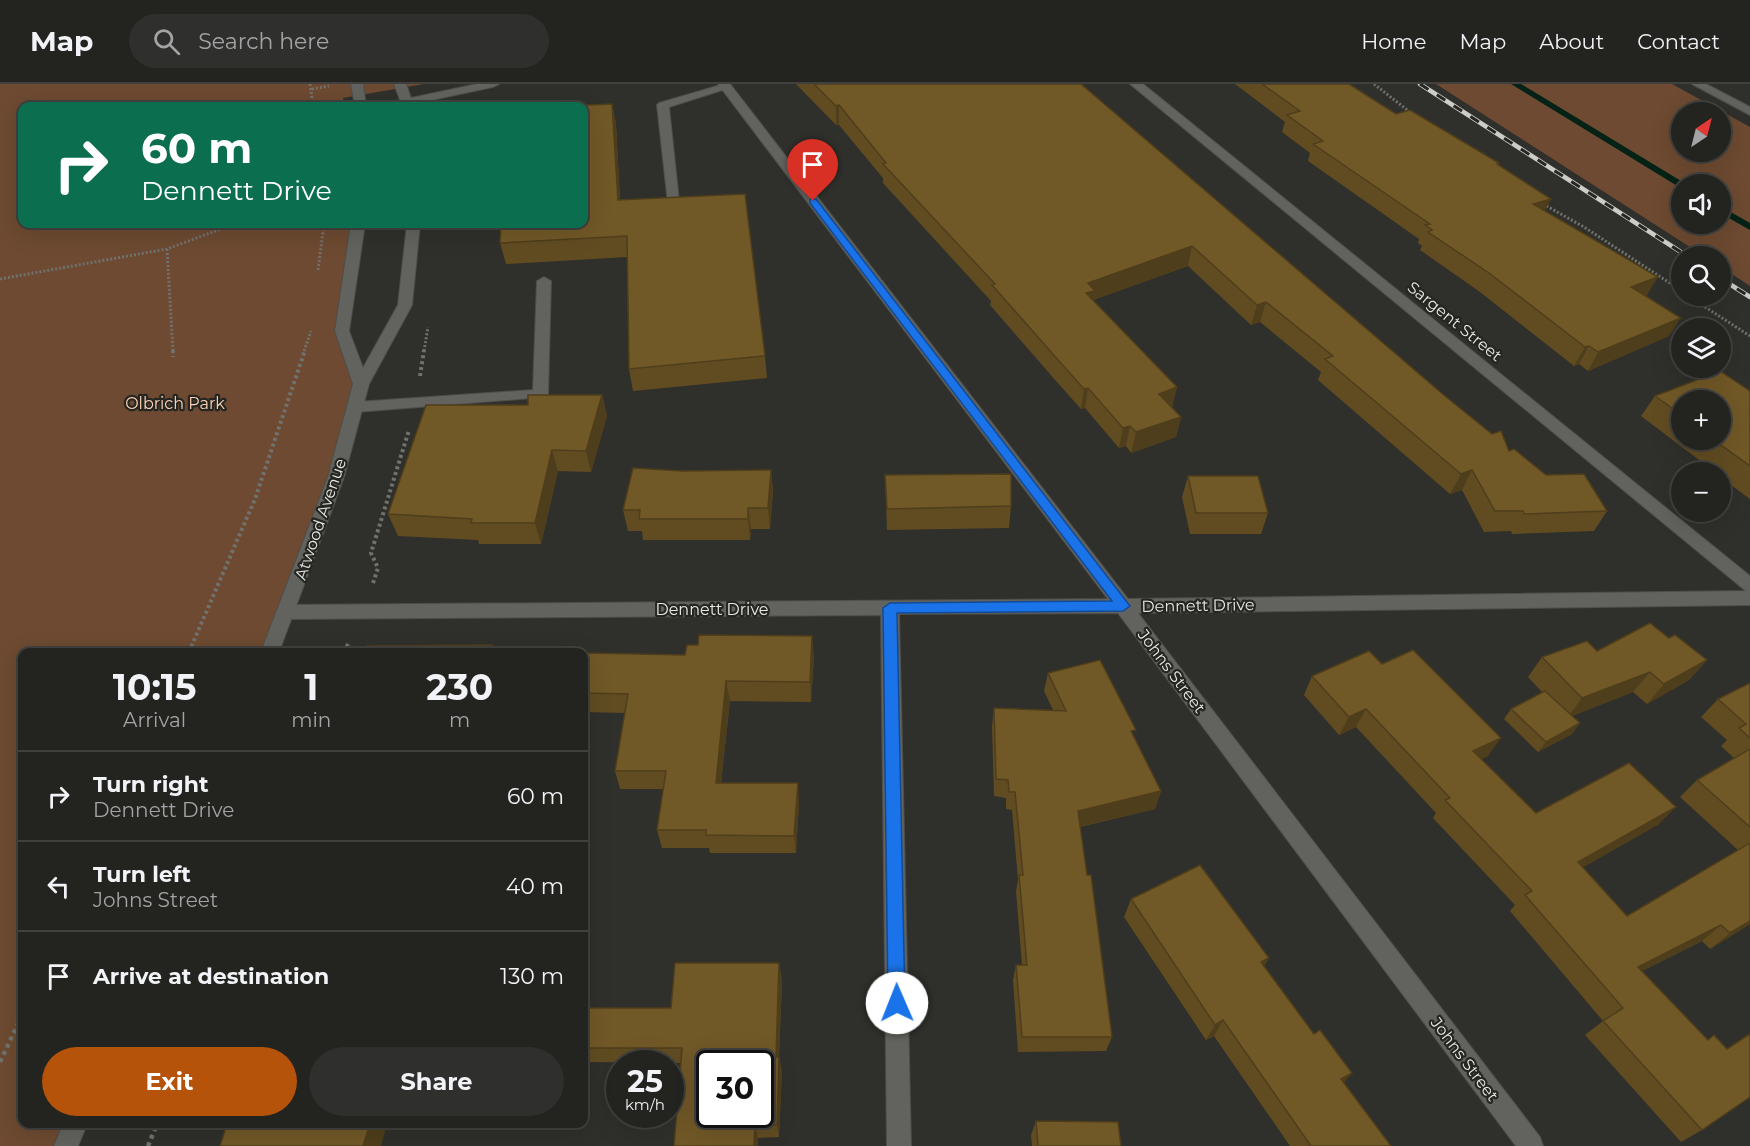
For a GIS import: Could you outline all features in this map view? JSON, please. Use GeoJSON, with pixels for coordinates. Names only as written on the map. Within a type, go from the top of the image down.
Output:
{"type":"FeatureCollection","features":[{"type":"Feature","properties":{"kind":"street"},"geometry":{"type":"LineString","coordinates":[[357,84],[360,102]]}},
{"type":"Feature","properties":{"kind":"street"},"geometry":{"type":"LineString","coordinates":[[400,84],[406,102]]}},
{"type":"Feature","properties":{"kind":"street"},"geometry":{"type":"LineString","coordinates":[[416,102],[493,84]]}},
{"type":"Feature","properties":{"kind":"street","name":"Sargent Street"},"geometry":{"type":"LineString","coordinates":[[1137,84],[1750,586]]}},
{"type":"Feature","properties":{"kind":"street"},"geometry":{"type":"LineString","coordinates":[[1698,84],[1750,112]]}},
{"type":"Feature","properties":{"kind":"street"},"geometry":{"type":"LineString","coordinates":[[673,201],[663,105],[725,86]]}},
{"type":"Feature","properties":{"kind":"street","name":"Johns Street"},"geometry":{"type":"LineString","coordinates":[[725,86],[1123,606],[1531,1146]]}},
{"type":"Feature","properties":{"kind":"street"},"geometry":{"type":"LineString","coordinates":[[357,228],[342,331],[361,384]]}},
{"type":"Feature","properties":{"kind":"street","name":"Atwood Avenue"},"geometry":{"type":"LineString","coordinates":[[272,648],[336,477],[361,384],[405,304],[414,228]]}},
{"type":"Feature","properties":{"kind":"street"},"geometry":{"type":"LineString","coordinates":[[356,407],[540,394],[544,281]]}},
{"type":"Feature","properties":{"kind":"street","name":"Dennett Drive"},"geometry":{"type":"LineString","coordinates":[[286,612],[1123,606],[1750,598]]}},
{"type":"Feature","properties":{"kind":"street"},"geometry":{"type":"LineString","coordinates":[[890,608],[899,1146]]}},
{"type":"Feature","properties":{"kind":"street"},"geometry":{"type":"LineString","coordinates":[[66,1146],[73,1128]]}},
{"type":"Feature","properties":{"kind":"path"},"geometry":{"type":"LineString","coordinates":[[310,84],[313,102]]}},
{"type":"Feature","properties":{"kind":"path"},"geometry":{"type":"LineString","coordinates":[[1374,84],[1414,116]]}},
{"type":"Feature","properties":{"kind":"path"},"geometry":{"type":"LineString","coordinates":[[1540,202],[1584,227],[1671,284]]}},
{"type":"Feature","properties":{"kind":"path"},"geometry":{"type":"LineString","coordinates":[[0,279],[167,249],[220,228]]}},
{"type":"Feature","properties":{"kind":"path"},"geometry":{"type":"LineString","coordinates":[[317,275],[323,228]]}},
{"type":"Feature","properties":{"kind":"path"},"geometry":{"type":"LineString","coordinates":[[167,249],[173,357]]}},
{"type":"Feature","properties":{"kind":"path"},"geometry":{"type":"LineString","coordinates":[[1704,306],[1750,336]]}},
{"type":"Feature","properties":{"kind":"path"},"geometry":{"type":"LineString","coordinates":[[191,648],[255,499],[312,329]]}},
{"type":"Feature","properties":{"kind":"path"},"geometry":{"type":"LineString","coordinates":[[0,1062],[18,1024]]}},
{"type":"Feature","properties":{"kind":"path"},"geometry":{"type":"LineString","coordinates":[[148,1146],[155,1128]]}},
{"type":"Feature","properties":{"kind":"green space","name":"Olbrich Park"},"geometry":{"type":"Polygon","coordinates":[[[0,84],[424,84],[343,98],[344,102],[18,102],[18,228],[357,228],[342,331],[361,384],[287,612],[272,648],[18,648],[18,1128],[73,1128],[66,1146],[0,1146],[0,84]]]}},
{"type":"Feature","properties":{"kind":"green space"},"geometry":{"type":"Polygon","coordinates":[[[1436,84],[1672,84],[1705,102],[1671,102],[1671,162],[1731,162],[1731,117],[1750,127],[1750,286],[1731,274],[1731,246],[1688,246],[1436,84]]]}},
{"type":"Feature","properties":{"kind":"building"},"geometry":{"type":"Polygon","coordinates":[[[814,84],[1081,84],[1445,396],[1492,434],[1501,431],[1509,451],[1514,449],[1546,475],[1584,474],[1607,511],[1524,514],[1523,511],[1495,511],[1472,470],[1461,474],[1325,359],[1333,356],[1266,302],[1257,305],[1192,246],[1088,283],[1095,291],[1086,293],[1177,387],[1159,394],[1181,417],[1136,432],[1130,426],[1123,428],[1088,388],[1084,389],[992,285],[995,284],[883,164],[886,163],[839,105],[836,106],[814,84]]]}},
{"type":"Feature","properties":{"kind":"building"},"geometry":{"type":"Polygon","coordinates":[[[1262,84],[1349,84],[1396,114],[1410,110],[1499,163],[1497,164],[1551,199],[1533,204],[1658,277],[1631,287],[1681,318],[1671,318],[1671,322],[1598,352],[1589,346],[1585,347],[1489,273],[1428,232],[1432,230],[1425,225],[1430,224],[1313,144],[1323,141],[1287,115],[1300,111],[1262,84]]]}},
{"type":"Feature","properties":{"kind":"building"},"geometry":{"type":"Polygon","coordinates":[[[612,104],[618,200],[745,194],[765,356],[629,369],[627,236],[500,243],[501,228],[588,228],[588,105],[612,104]]]}},
{"type":"Feature","properties":{"kind":"building"},"geometry":{"type":"Polygon","coordinates":[[[1702,378],[1730,378],[1750,391],[1750,466],[1728,450],[1731,450],[1731,390],[1671,390],[1671,407],[1655,396],[1702,378]]]}},
{"type":"Feature","properties":{"kind":"building"},"geometry":{"type":"Polygon","coordinates":[[[528,395],[602,395],[586,451],[552,450],[535,523],[471,523],[472,519],[388,514],[426,405],[528,405],[528,395]]]}},
{"type":"Feature","properties":{"kind":"building"},"geometry":{"type":"Polygon","coordinates":[[[633,468],[683,471],[771,470],[768,508],[748,508],[748,519],[639,519],[640,510],[623,510],[633,468]]]}},
{"type":"Feature","properties":{"kind":"building"},"geometry":{"type":"Polygon","coordinates":[[[1011,474],[1011,506],[887,509],[885,475],[1011,474]]]}},
{"type":"Feature","properties":{"kind":"building"},"geometry":{"type":"Polygon","coordinates":[[[1188,476],[1258,476],[1268,513],[1196,513],[1188,476]]]}},
{"type":"Feature","properties":{"kind":"building"},"geometry":{"type":"Polygon","coordinates":[[[1650,623],[1669,638],[1675,635],[1707,660],[1664,684],[1650,672],[1582,698],[1542,657],[1587,641],[1597,651],[1650,623]]]}},
{"type":"Feature","properties":{"kind":"building"},"geometry":{"type":"Polygon","coordinates":[[[699,635],[812,636],[810,682],[726,681],[716,783],[798,783],[794,836],[706,835],[706,830],[657,830],[666,771],[615,771],[628,694],[588,693],[588,653],[685,655],[687,645],[698,645],[699,635]]]}},
{"type":"Feature","properties":{"kind":"building"},"geometry":{"type":"Polygon","coordinates":[[[492,645],[491,648],[366,648],[367,646],[492,645]]]}},
{"type":"Feature","properties":{"kind":"building"},"geometry":{"type":"Polygon","coordinates":[[[1413,650],[1501,738],[1473,751],[1536,813],[1629,763],[1676,807],[1578,862],[1627,916],[1750,843],[1750,921],[1730,933],[1721,925],[1638,967],[1708,1040],[1714,1035],[1727,1049],[1750,1034],[1750,1097],[1702,1130],[1603,1021],[1623,1008],[1525,895],[1532,891],[1445,800],[1450,798],[1366,709],[1349,717],[1312,676],[1369,651],[1382,664],[1413,650]]]}},
{"type":"Feature","properties":{"kind":"building"},"geometry":{"type":"Polygon","coordinates":[[[1100,660],[1136,730],[1131,731],[1161,791],[1078,811],[1087,875],[1091,875],[1112,1037],[1022,1037],[1016,965],[1027,965],[1019,875],[1023,875],[1015,792],[1009,792],[1008,780],[996,779],[994,708],[1066,711],[1048,673],[1100,660]]]}},
{"type":"Feature","properties":{"kind":"building"},"geometry":{"type":"Polygon","coordinates":[[[1750,683],[1750,738],[1739,728],[1746,724],[1718,699],[1750,683]]]}},
{"type":"Feature","properties":{"kind":"building"},"geometry":{"type":"Polygon","coordinates":[[[1545,691],[1580,723],[1546,742],[1511,709],[1545,691]]]}},
{"type":"Feature","properties":{"kind":"building"},"geometry":{"type":"Polygon","coordinates":[[[1750,749],[1750,827],[1697,780],[1750,749]]]}},
{"type":"Feature","properties":{"kind":"building"},"geometry":{"type":"Polygon","coordinates":[[[1200,865],[1269,958],[1261,962],[1314,1034],[1320,1030],[1352,1073],[1341,1079],[1391,1146],[1311,1146],[1223,1020],[1215,1025],[1131,899],[1200,865]]]}},
{"type":"Feature","properties":{"kind":"building"},"geometry":{"type":"Polygon","coordinates":[[[675,963],[779,963],[776,1057],[779,1057],[777,1125],[774,1125],[774,1050],[696,1050],[696,1128],[755,1128],[754,1146],[674,1146],[675,1128],[684,1128],[684,1050],[682,1048],[588,1048],[588,1008],[671,1008],[675,963]]]}},
{"type":"Feature","properties":{"kind":"building"},"geometry":{"type":"Polygon","coordinates":[[[1036,1121],[1118,1122],[1121,1146],[1038,1146],[1036,1121]]]}},
{"type":"Feature","properties":{"kind":"building"},"geometry":{"type":"Polygon","coordinates":[[[226,1128],[369,1128],[363,1146],[220,1146],[226,1128]]]}},
{"type":"Feature","properties":{"kind":"waterway"},"geometry":{"type":"LineString","coordinates":[[1515,84],[1671,178]]}},
{"type":"Feature","properties":{"kind":"waterway"},"geometry":{"type":"LineString","coordinates":[[1731,216],[1750,227]]}},
{"type":"Feature","properties":{"kind":"railway"},"geometry":{"type":"LineString","coordinates":[[1420,84],[1671,246]]}},
{"type":"Feature","properties":{"kind":"railway"},"geometry":{"type":"LineString","coordinates":[[1731,285],[1750,297]]}},
{"type":"Feature","properties":{"kind":"route"},"geometry":{"type":"LineString","coordinates":[[813,201],[1123,606],[890,608],[897,1003]]}}]}
